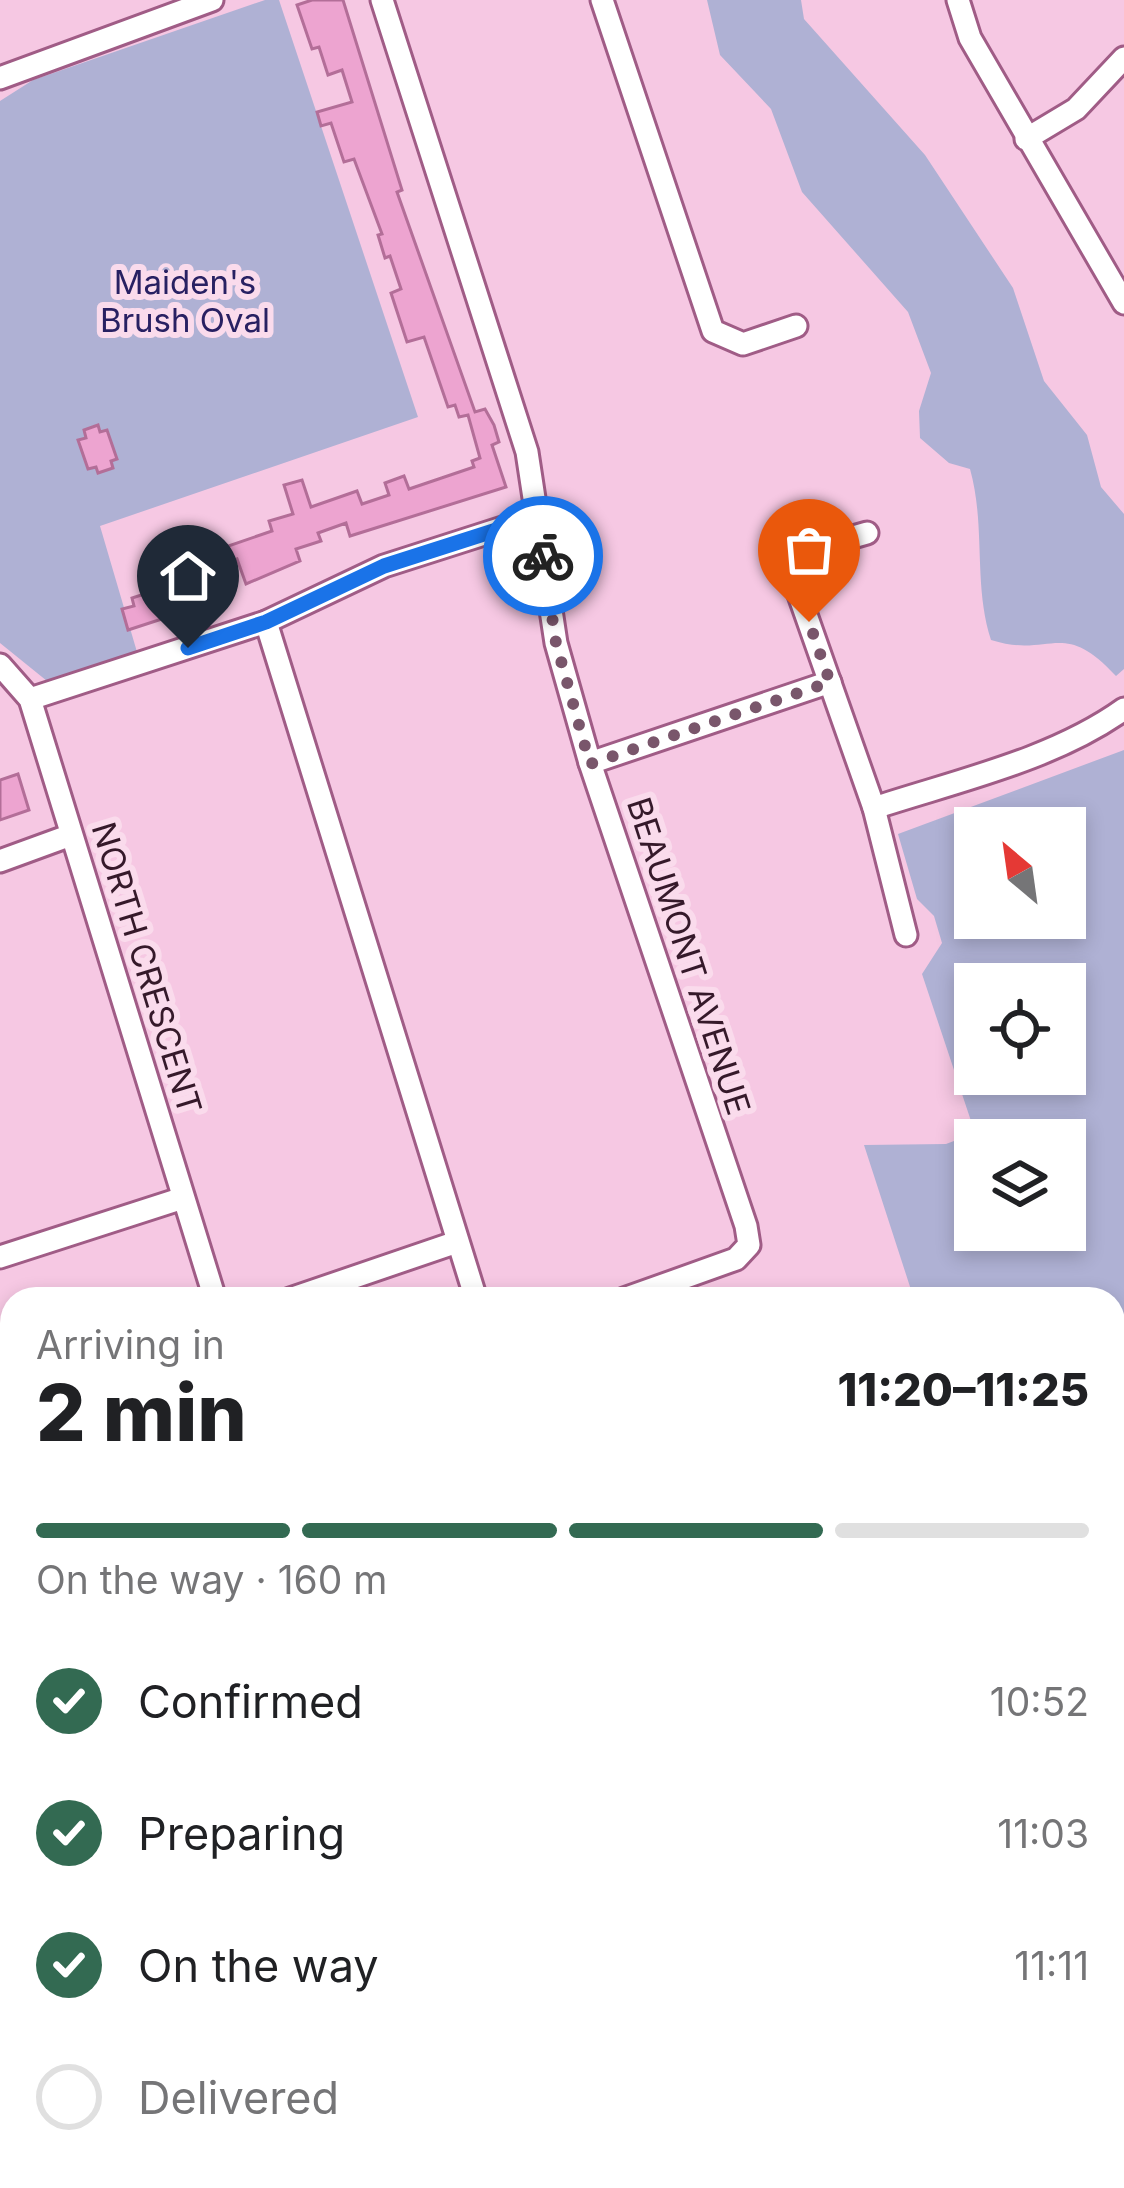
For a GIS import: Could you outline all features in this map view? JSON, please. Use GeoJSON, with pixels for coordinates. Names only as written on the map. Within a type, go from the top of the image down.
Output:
{"type":"FeatureCollection","features":[{"type":"Feature","properties":{"kind":"street"},"geometry":{"type":"LineString","coordinates":[[0,78],[212,0]]}},
{"type":"Feature","properties":{"kind":"street","name":"BEAUMONT AVENUE"},"geometry":{"type":"LineString","coordinates":[[382,0],[527,452],[556,643],[590,764],[749,1245],[736,1259],[658,1287]]}},
{"type":"Feature","properties":{"kind":"street"},"geometry":{"type":"LineString","coordinates":[[602,0],[712,331],[743,344],[796,326]]}},
{"type":"Feature","properties":{"kind":"street"},"geometry":{"type":"LineString","coordinates":[[958,0],[970,38],[1026,139],[1101,256],[1124,303]]}},
{"type":"Feature","properties":{"kind":"street"},"geometry":{"type":"LineString","coordinates":[[1026,139],[1076,109],[1124,58]]}},
{"type":"Feature","properties":{"kind":"street"},"geometry":{"type":"LineString","coordinates":[[30,699],[266,622],[384,566],[537,517]]}},
{"type":"Feature","properties":{"kind":"street"},"geometry":{"type":"LineString","coordinates":[[867,532],[825,545],[798,565],[798,592],[874,808],[906,935]]}},
{"type":"Feature","properties":{"kind":"street"},"geometry":{"type":"LineString","coordinates":[[266,622],[472,1287]]}},
{"type":"Feature","properties":{"kind":"street","name":"NORTH CRESCENT"},"geometry":{"type":"LineString","coordinates":[[0,665],[30,699],[211,1287]]}},
{"type":"Feature","properties":{"kind":"street"},"geometry":{"type":"LineString","coordinates":[[590,764],[830,682]]}},
{"type":"Feature","properties":{"kind":"street"},"geometry":{"type":"LineString","coordinates":[[874,808],[1011,763],[1100,727],[1124,710]]}},
{"type":"Feature","properties":{"kind":"street"},"geometry":{"type":"LineString","coordinates":[[0,861],[71,835]]}},
{"type":"Feature","properties":{"kind":"street"},"geometry":{"type":"LineString","coordinates":[[0,1257],[183,1198]]}},
{"type":"Feature","properties":{"kind":"street"},"geometry":{"type":"LineString","coordinates":[[325,1287],[457,1242]]}},
{"type":"Feature","properties":{"kind":"green space","name":"Maiden's Brush Oval"},"geometry":{"type":"Polygon","coordinates":[[[265,0],[279,0],[418,417],[100,526],[137,652],[47,681],[0,643],[0,101],[33,80],[265,0]]]}},
{"type":"Feature","properties":{"kind":"green space"},"geometry":{"type":"Polygon","coordinates":[[[707,0],[801,0],[804,19],[925,155],[1013,288],[1044,381],[1087,435],[1101,487],[1124,514],[1124,669],[1116,676],[1098,658],[1069,644],[1011,645],[991,640],[982,598],[978,512],[970,469],[949,463],[920,438],[919,411],[931,373],[908,312],[802,192],[771,109],[720,55],[707,0]]]}},
{"type":"Feature","properties":{"kind":"green space"},"geometry":{"type":"Polygon","coordinates":[[[1124,750],[1124,1287],[910,1287],[864,1145],[954,1141],[954,1251],[1086,1251],[1086,1119],[970,1119],[962,1095],[1086,1095],[1086,963],[954,963],[954,1070],[922,974],[942,943],[934,916],[917,899],[898,834],[954,813],[954,939],[1086,939],[1086,807],[971,807],[1124,750]]]}},
{"type":"Feature","properties":{"kind":"building"},"geometry":{"type":"Polygon","coordinates":[[[343,0],[402,190],[397,192],[475,412],[485,409],[494,425],[499,442],[492,445],[506,487],[350,536],[346,523],[318,533],[321,541],[296,549],[300,561],[246,584],[237,559],[216,566],[211,552],[272,531],[269,521],[293,514],[284,485],[302,480],[311,507],[357,491],[362,504],[389,495],[385,483],[404,476],[409,489],[474,467],[472,461],[480,458],[468,415],[459,417],[455,405],[448,407],[424,337],[407,342],[391,293],[401,289],[390,256],[385,258],[378,235],[382,234],[354,159],[344,162],[331,123],[321,126],[317,112],[352,102],[342,70],[328,75],[319,47],[312,49],[297,5],[343,0]]]}},
{"type":"Feature","properties":{"kind":"building"},"geometry":{"type":"Polygon","coordinates":[[[98,425],[100,432],[107,430],[117,459],[111,461],[113,468],[98,473],[96,467],[88,469],[78,440],[86,438],[84,430],[98,425]]]}},
{"type":"Feature","properties":{"kind":"building"},"geometry":{"type":"Polygon","coordinates":[[[177,560],[181,573],[207,566],[216,597],[203,601],[199,588],[174,596],[164,564],[177,560]]]}},
{"type":"Feature","properties":{"kind":"building"},"geometry":{"type":"Polygon","coordinates":[[[160,589],[168,617],[128,630],[122,609],[134,606],[132,598],[160,589]]]}},
{"type":"Feature","properties":{"kind":"building"},"geometry":{"type":"Polygon","coordinates":[[[18,774],[29,810],[0,820],[0,780],[18,774]]]}},
{"type":"Feature","properties":{"kind":"way so far"},"geometry":{"type":"LineString","coordinates":[[543,556],[556,643],[590,764],[830,682],[809,622]]}},
{"type":"Feature","properties":{"kind":"route"},"geometry":{"type":"LineString","coordinates":[[188,648],[266,622],[384,566],[537,517],[543,556]]}}]}
